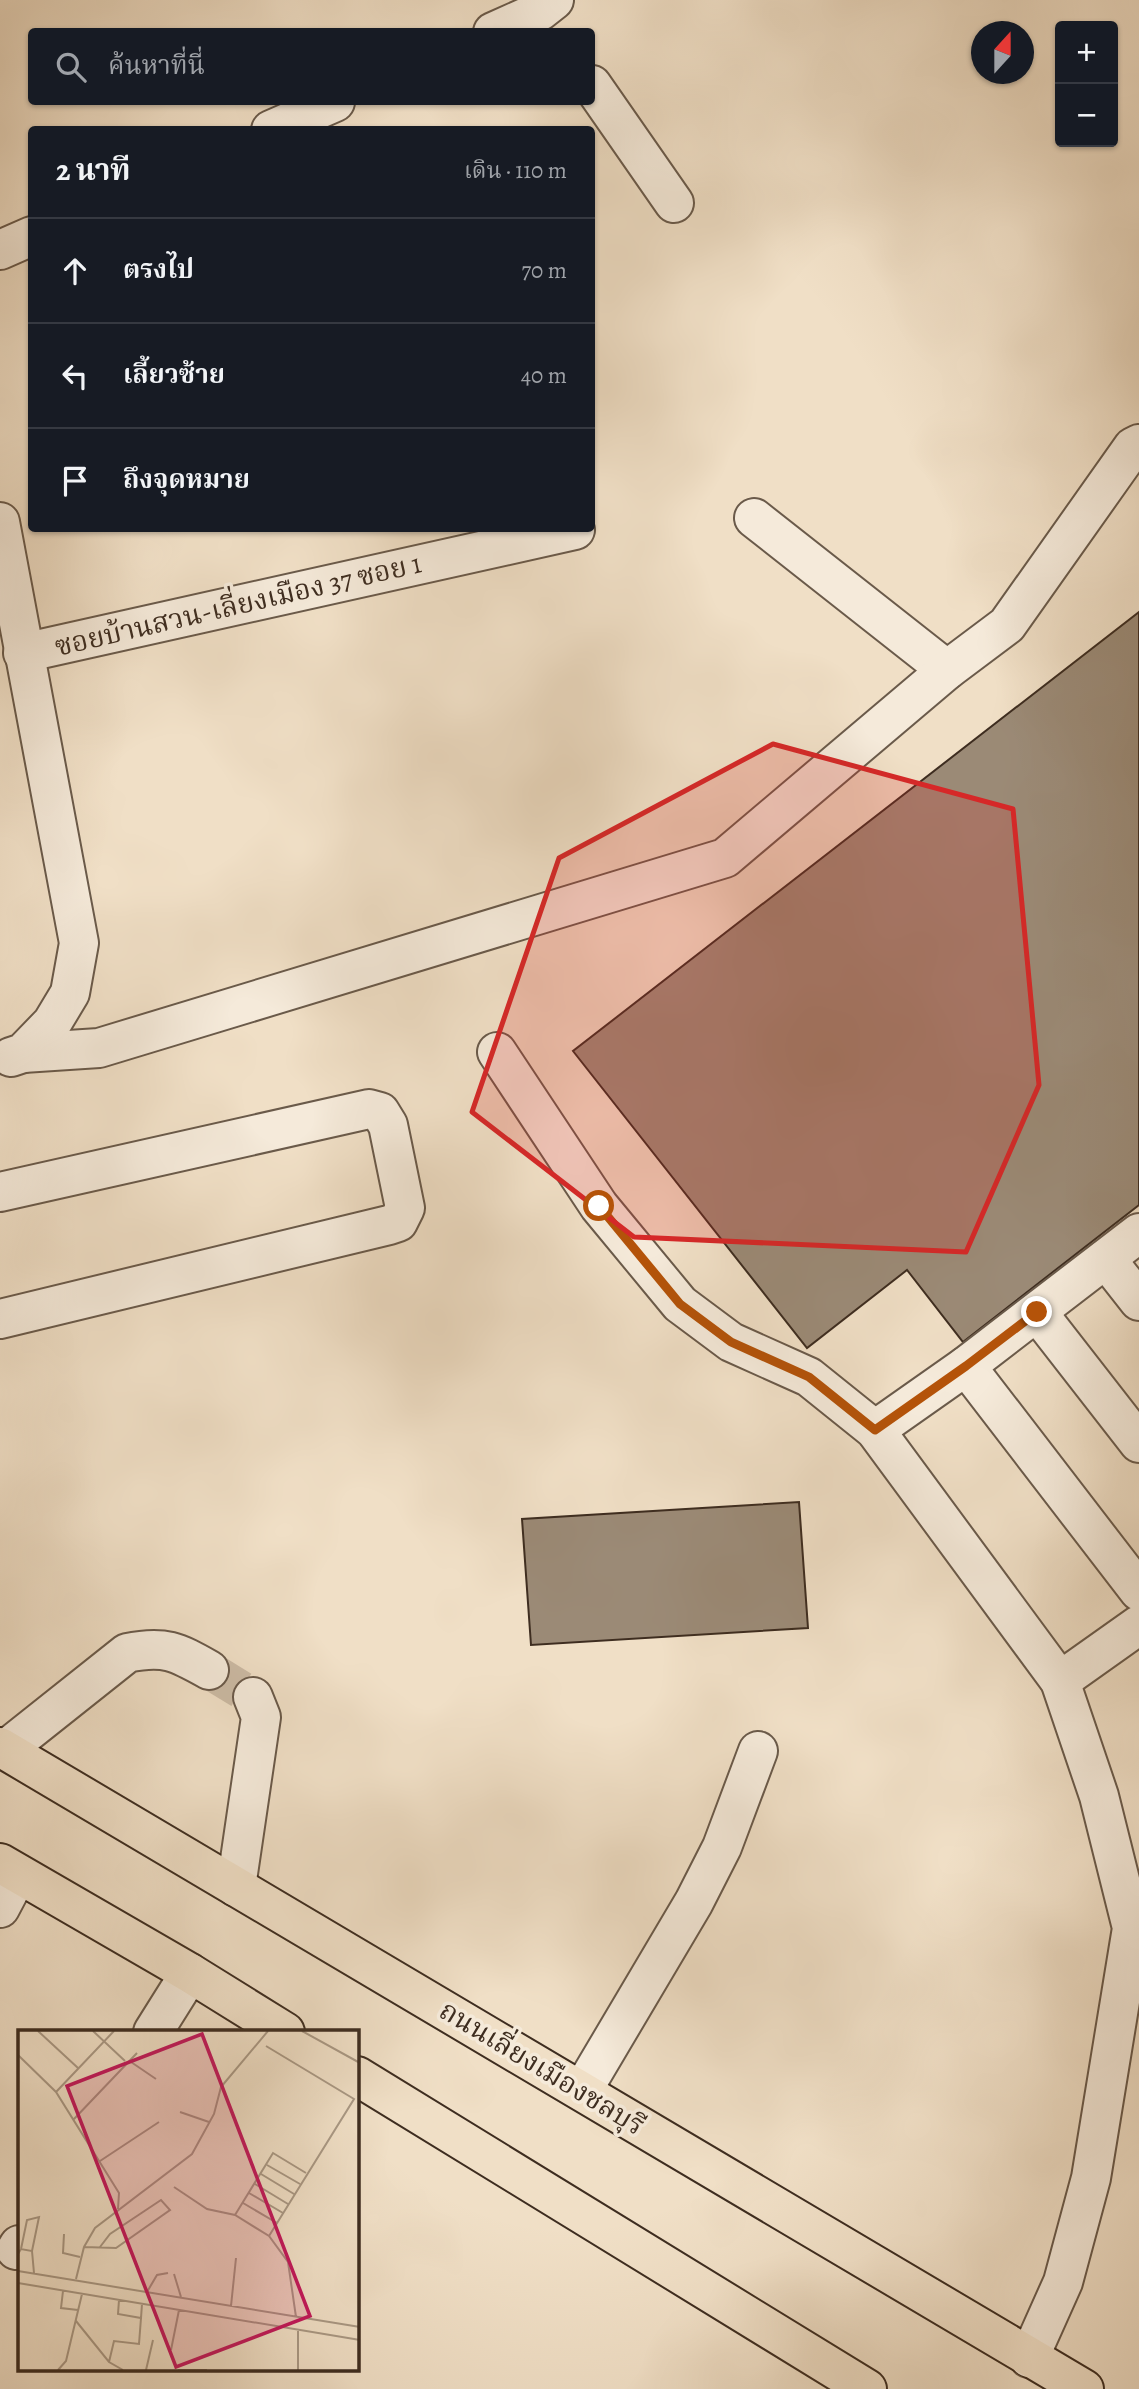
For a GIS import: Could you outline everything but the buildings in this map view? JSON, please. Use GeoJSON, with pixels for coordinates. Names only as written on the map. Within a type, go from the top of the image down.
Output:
{"type":"FeatureCollection","features":[{"type":"Feature","properties":{"kind":"highway","name":"ถนนเลี่ยงเมืองชลบุรี"},"geometry":{"type":"LineString","coordinates":[[3,1749],[1084,2389]]}},
{"type":"Feature","properties":{"kind":"highway"},"geometry":{"type":"LineString","coordinates":[[9,1869],[190,1973],[282,2030]]}},
{"type":"Feature","properties":{"kind":"highway"},"geometry":{"type":"LineString","coordinates":[[359,2077],[845,2383]]}},
{"type":"Feature","properties":{"kind":"street"},"geometry":{"type":"LineString","coordinates":[[505,28],[549,14]]}},
{"type":"Feature","properties":{"kind":"street"},"geometry":{"type":"LineString","coordinates":[[595,89],[674,203]]}},
{"type":"Feature","properties":{"kind":"street"},"geometry":{"type":"LineString","coordinates":[[280,126],[328,105]]}},
{"type":"Feature","properties":{"kind":"street"},"geometry":{"type":"LineString","coordinates":[[0,250],[28,238]]}},
{"type":"Feature","properties":{"kind":"street"},"geometry":{"type":"LineString","coordinates":[[11,1057],[99,1048],[725,858],[947,670],[1007,625],[1133,447],[1139,444]]}},
{"type":"Feature","properties":{"kind":"street"},"geometry":{"type":"LineString","coordinates":[[754,518],[947,670]]}},
{"type":"Feature","properties":{"kind":"street"},"geometry":{"type":"LineString","coordinates":[[0,522],[79,943],[70,993],[52,1023],[11,1057]]}},
{"type":"Feature","properties":{"kind":"street","name":"ซอยบ้านสวน-เลี่ยงเมือง 37 ซอย 1"},"geometry":{"type":"LineString","coordinates":[[23,653],[566,532]]}},
{"type":"Feature","properties":{"kind":"street"},"geometry":{"type":"LineString","coordinates":[[497,1052],[599,1206],[680,1304],[731,1342],[809,1377],[875,1430],[1060,1681],[1099,1796],[1132,1928],[1091,2178],[1063,2282],[1030,2358]]}},
{"type":"Feature","properties":{"kind":"street"},"geometry":{"type":"LineString","coordinates":[[0,1192],[369,1109],[380,1112],[388,1125],[405,1208],[398,1222],[389,1225],[0,1319]]}},
{"type":"Feature","properties":{"kind":"street"},"geometry":{"type":"LineString","coordinates":[[875,1430],[966,1366],[1139,1233]]}},
{"type":"Feature","properties":{"kind":"street"},"geometry":{"type":"LineString","coordinates":[[1106,1259],[1139,1301]]}},
{"type":"Feature","properties":{"kind":"street"},"geometry":{"type":"LineString","coordinates":[[1037,1312],[1139,1443]]}},
{"type":"Feature","properties":{"kind":"street"},"geometry":{"type":"LineString","coordinates":[[966,1366],[1139,1591]]}},
{"type":"Feature","properties":{"kind":"street"},"geometry":{"type":"LineString","coordinates":[[1060,1681],[1139,1625]]}},
{"type":"Feature","properties":{"kind":"street"},"geometry":{"type":"LineString","coordinates":[[3,1749],[127,1653],[150,1648],[180,1654],[209,1670]]}},
{"type":"Feature","properties":{"kind":"street"},"geometry":{"type":"LineString","coordinates":[[236,1887],[261,1717],[253,1697]]}},
{"type":"Feature","properties":{"kind":"street"},"geometry":{"type":"LineString","coordinates":[[582,2091],[694,1902],[722,1847],[758,1751]]}},
{"type":"Feature","properties":{"kind":"street"},"geometry":{"type":"LineString","coordinates":[[0,1908],[9,1869]]}},
{"type":"Feature","properties":{"kind":"street"},"geometry":{"type":"LineString","coordinates":[[154,2030],[190,1973]]}},
{"type":"Feature","properties":{"kind":"highlighted area"},"geometry":{"type":"Polygon","coordinates":[[[773,744],[1013,809],[1039,1085],[966,1252],[634,1237],[472,1112],[559,858],[773,744]]]}},
{"type":"Feature","properties":{"kind":"tunnel"},"geometry":{"type":"LineString","coordinates":[[209,1670],[253,1697]]}},
{"type":"Feature","properties":{"kind":"route"},"geometry":{"type":"LineString","coordinates":[[599,1206],[680,1304],[731,1342],[809,1377],[875,1430],[1037,1312]]}}]}
